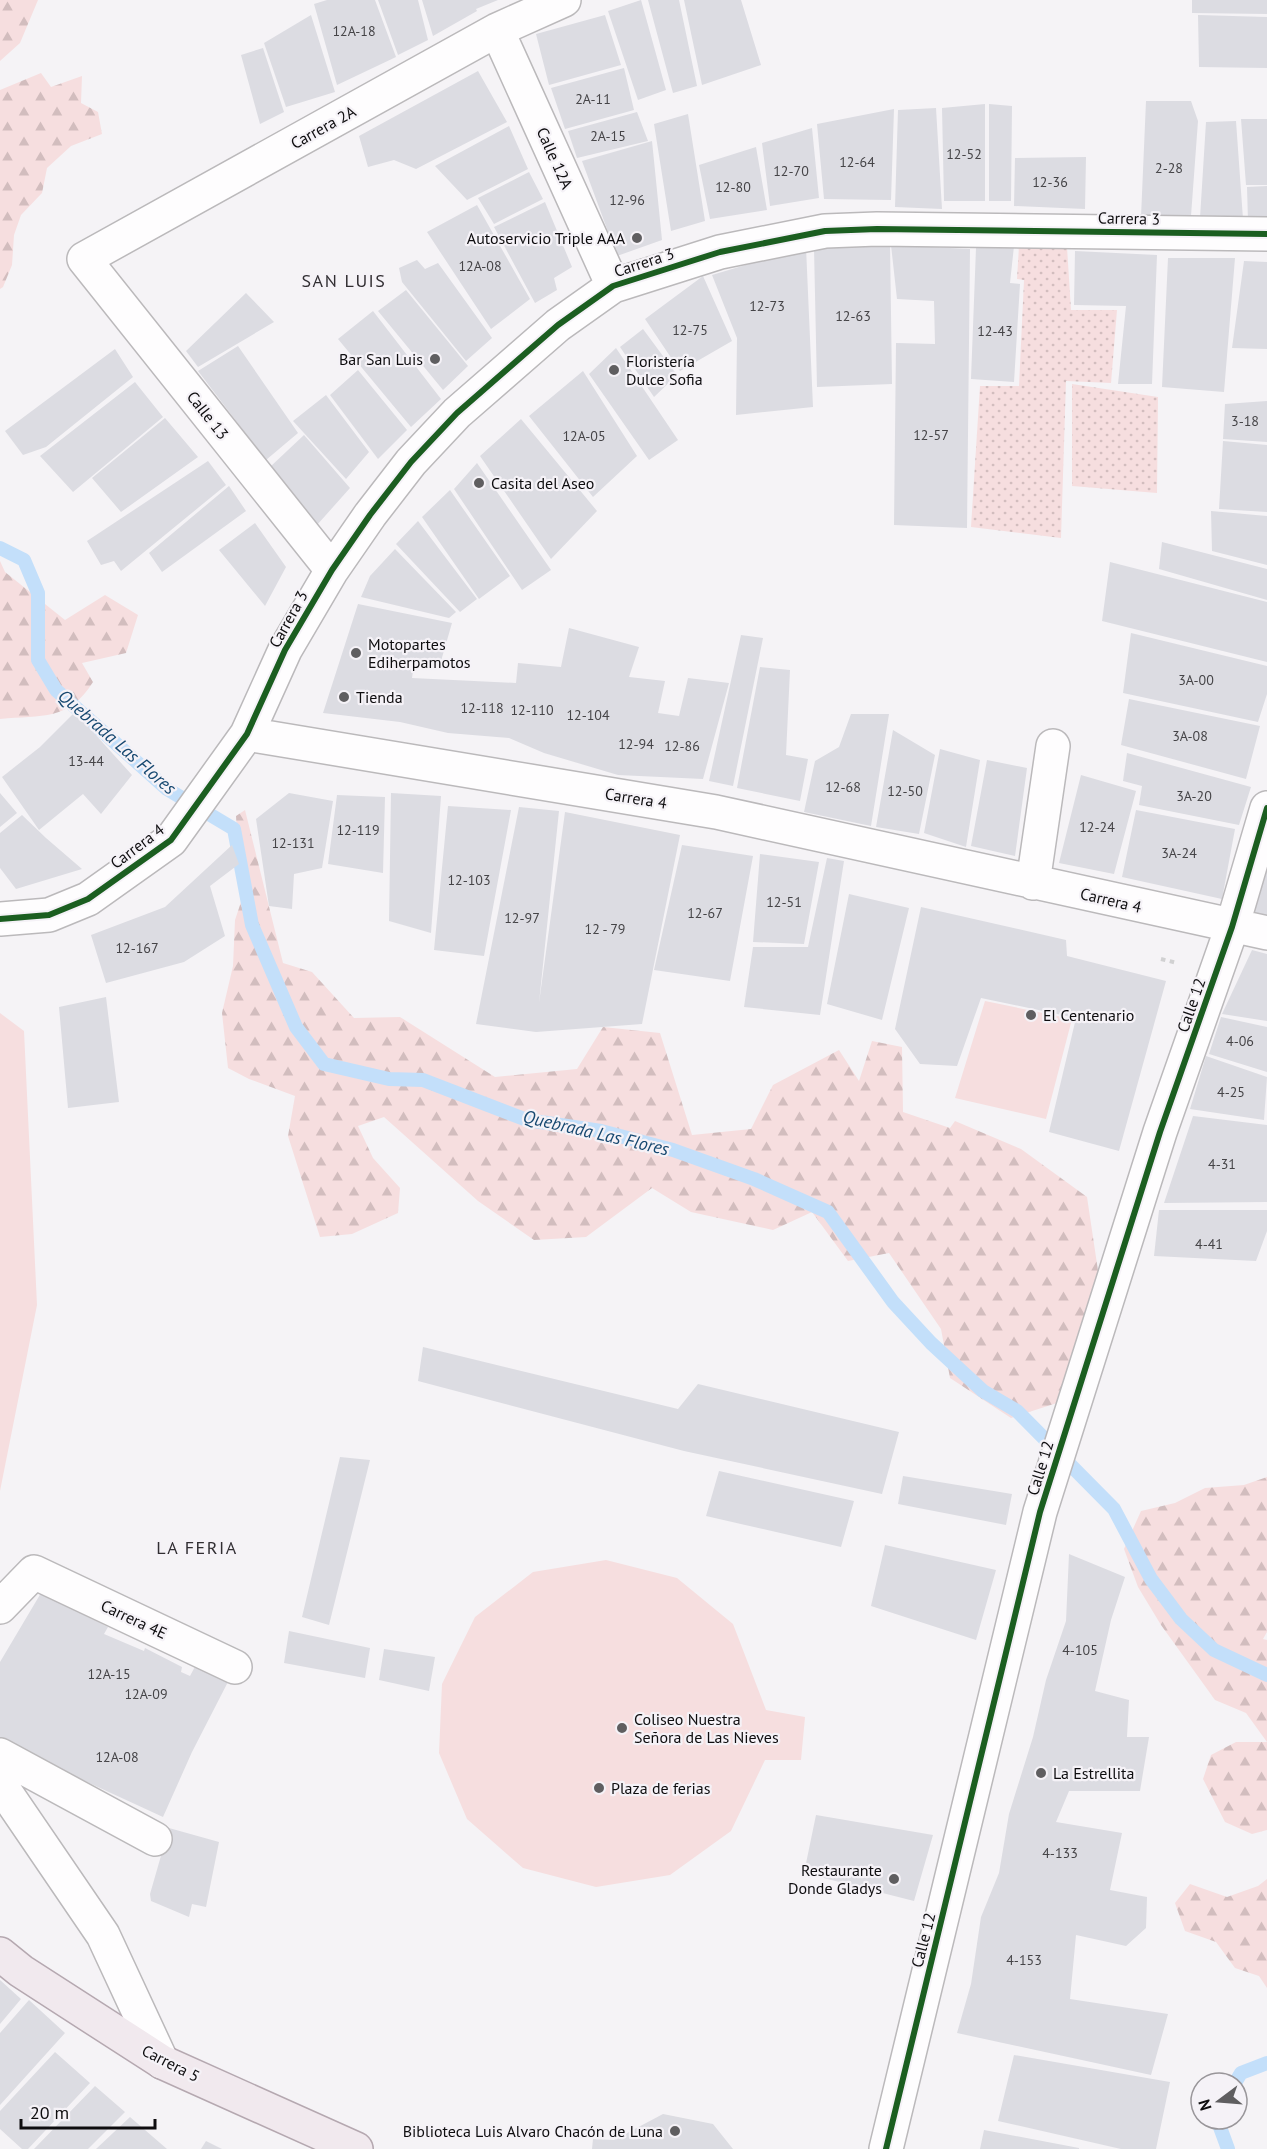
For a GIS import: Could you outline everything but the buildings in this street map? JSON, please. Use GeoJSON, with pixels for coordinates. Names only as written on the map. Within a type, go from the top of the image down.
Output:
{"type":"FeatureCollection","features":[{"type":"Feature","properties":{"kind":"main road","name":"Carrera 5"},"geometry":{"type":"LineString","coordinates":[[0,1954],[21,1971],[162,2062],[356,2149]]}},
{"type":"Feature","properties":{"kind":"street","name":"Carrera 2A"},"geometry":{"type":"LineString","coordinates":[[84,259],[497,30],[564,0]]}},
{"type":"Feature","properties":{"kind":"street","name":"Calle 12A"},"geometry":{"type":"LineString","coordinates":[[497,30],[613,286]]}},
{"type":"Feature","properties":{"kind":"street","name":"Carrera 3"},"geometry":{"type":"LineString","coordinates":[[247,734],[285,650],[332,570],[370,515],[411,462],[457,413],[558,325],[613,286],[720,252],[825,231],[877,229],[1267,234]]}},
{"type":"Feature","properties":{"kind":"street","name":"Calle 13"},"geometry":{"type":"LineString","coordinates":[[84,259],[332,570]]}},
{"type":"Feature","properties":{"kind":"street","name":"Carrera 4"},"geometry":{"type":"LineString","coordinates":[[2,917],[49,915],[88,899],[171,840],[247,734],[716,812],[1267,933]]}},
{"type":"Feature","properties":{"kind":"street"},"geometry":{"type":"LineString","coordinates":[[1034,883],[1053,746]]}},
{"type":"Feature","properties":{"kind":"street","name":"Calle 12"},"geometry":{"type":"LineString","coordinates":[[886,2149],[1040,1512],[1099,1322],[1232,927],[1267,808]]}},
{"type":"Feature","properties":{"kind":"street","name":"Carrera 4E"},"geometry":{"type":"LineString","coordinates":[[0,1607],[34,1572],[235,1667]]}},
{"type":"Feature","properties":{"kind":"street"},"geometry":{"type":"LineString","coordinates":[[0,1755],[155,1839]]}},
{"type":"Feature","properties":{"kind":"street"},"geometry":{"type":"LineString","coordinates":[[0,1784],[103,1935],[162,2062]]}},
{"type":"Feature","properties":{"kind":"green space"},"geometry":{"type":"Polygon","coordinates":[[[0,0],[38,0],[20,43],[0,61],[0,0]]]}},
{"type":"Feature","properties":{"kind":"green space"},"geometry":{"type":"Polygon","coordinates":[[[41,73],[51,87],[82,76],[81,103],[98,112],[102,134],[71,146],[47,168],[42,193],[21,215],[14,235],[12,265],[0,289],[0,90],[41,73]]]}},
{"type":"Feature","properties":{"kind":"green space"},"geometry":{"type":"Polygon","coordinates":[[[1019,246],[1067,247],[1071,310],[1117,310],[1111,383],[1066,381],[1061,538],[971,527],[980,386],[1019,386],[1024,280],[1017,279],[1019,246]]]}},
{"type":"Feature","properties":{"kind":"green space"},"geometry":{"type":"Polygon","coordinates":[[[1072,384],[1158,397],[1157,493],[1072,486],[1072,384]]]}},
{"type":"Feature","properties":{"kind":"green space"},"geometry":{"type":"Polygon","coordinates":[[[0,561],[5,572],[65,620],[105,595],[138,615],[126,653],[82,663],[93,682],[84,695],[64,710],[42,716],[0,719],[0,561]]]}},
{"type":"Feature","properties":{"kind":"green space"},"geometry":{"type":"Polygon","coordinates":[[[245,810],[283,963],[312,972],[354,1018],[400,1017],[495,1077],[577,1069],[603,1027],[660,1033],[692,1135],[751,1129],[773,1085],[839,1050],[859,1081],[872,1041],[902,1047],[903,1112],[950,1128],[955,1121],[1021,1149],[1087,1197],[1100,1284],[1060,1402],[1011,1418],[950,1378],[941,1329],[889,1253],[848,1261],[812,1212],[773,1230],[691,1212],[652,1188],[586,1237],[534,1240],[478,1201],[384,1117],[358,1126],[373,1158],[400,1188],[398,1213],[352,1234],[320,1237],[288,1136],[295,1096],[249,1079],[228,1068],[222,1013],[233,966],[235,920],[241,902],[236,816],[245,810]]]}},
{"type":"Feature","properties":{"kind":"green space"},"geometry":{"type":"Polygon","coordinates":[[[985,1001],[1072,1019],[1046,1119],[955,1098],[985,1001]]]}},
{"type":"Feature","properties":{"kind":"green space"},"geometry":{"type":"Polygon","coordinates":[[[0,1013],[24,1031],[37,1305],[0,1491],[0,1013]]]}},
{"type":"Feature","properties":{"kind":"green space"},"geometry":{"type":"Polygon","coordinates":[[[1267,1477],[1267,1632],[1263,1639],[1267,1640],[1267,1742],[1246,1713],[1215,1700],[1161,1625],[1138,1587],[1124,1549],[1141,1511],[1175,1503],[1205,1488],[1244,1485],[1267,1477]]]}},
{"type":"Feature","properties":{"kind":"green space","name":"Coliseo Nuestra Señora de Las Nieves"},"geometry":{"type":"Polygon","coordinates":[[[606,1560],[677,1578],[733,1624],[766,1710],[805,1717],[801,1760],[765,1760],[731,1831],[670,1875],[596,1887],[523,1868],[467,1819],[439,1753],[442,1684],[475,1617],[533,1572],[606,1560]]]}},
{"type":"Feature","properties":{"kind":"green space"},"geometry":{"type":"Polygon","coordinates":[[[1236,1742],[1267,1742],[1267,1830],[1252,1834],[1225,1822],[1203,1779],[1211,1755],[1236,1742]]]}},
{"type":"Feature","properties":{"kind":"green space"},"geometry":{"type":"Polygon","coordinates":[[[1267,1879],[1267,1988],[1259,1976],[1235,1968],[1216,1942],[1185,1931],[1175,1903],[1190,1884],[1227,1897],[1258,1886],[1267,1879]]]}},
{"type":"Feature","properties":{"kind":"waterway","name":"Quebrada Las Flores"},"geometry":{"type":"LineString","coordinates":[[0,548],[24,560],[38,593],[38,660],[56,690],[167,789],[234,829],[252,925],[296,1027],[324,1064],[389,1079],[423,1080],[527,1120],[601,1131],[673,1150],[754,1179],[828,1212],[893,1302],[931,1343],[983,1391],[1017,1411],[1114,1509],[1151,1579],[1181,1619],[1214,1650],[1267,1675]]}},
{"type":"Feature","properties":{"kind":"waterway","name":"Quebrada Las Flores"},"geometry":{"type":"LineString","coordinates":[[1246,2071],[1267,2063]]}},
{"type":"Feature","properties":{"kind":"waterway","name":"Quebrada Las Flores"},"geometry":{"type":"LineString","coordinates":[[1221,2131],[1228,2149]]}},
{"type":"Feature","properties":{"kind":"cycle path"},"geometry":{"type":"LineString","coordinates":[[0,919],[49,915],[88,899],[171,840],[247,734],[285,650],[332,570],[370,515],[411,462],[457,413],[558,325],[613,286],[720,252],[825,231],[877,229],[1267,234]]}},
{"type":"Feature","properties":{"kind":"cycle path"},"geometry":{"type":"LineString","coordinates":[[886,2149],[1040,1512],[1160,1132],[1232,927],[1267,808]]}},
{"type":"Feature","properties":{"kind":"place","name":"Autoservicio Triple AAA"},"geometry":{"type":"Point","coordinates":[637,238]}},
{"type":"Feature","properties":{"kind":"place","name":"Bar San Luis"},"geometry":{"type":"Point","coordinates":[435,359]}},
{"type":"Feature","properties":{"kind":"place","name":"Floristería Dulce Sofia"},"geometry":{"type":"Point","coordinates":[614,370]}},
{"type":"Feature","properties":{"kind":"place","name":"Casita del Aseo"},"geometry":{"type":"Point","coordinates":[479,483]}},
{"type":"Feature","properties":{"kind":"place","name":"Motopartes Ediherpamotos"},"geometry":{"type":"Point","coordinates":[356,653]}},
{"type":"Feature","properties":{"kind":"place","name":"Tienda"},"geometry":{"type":"Point","coordinates":[344,697]}},
{"type":"Feature","properties":{"kind":"place","name":"El Centenario"},"geometry":{"type":"Point","coordinates":[1031,1015]}},
{"type":"Feature","properties":{"kind":"place","name":"Coliseo Nuestra Señora de Las Nieves"},"geometry":{"type":"Point","coordinates":[622,1728]}},
{"type":"Feature","properties":{"kind":"place","name":"La Estrellita"},"geometry":{"type":"Point","coordinates":[1041,1773]}},
{"type":"Feature","properties":{"kind":"place","name":"Plaza de ferias"},"geometry":{"type":"Point","coordinates":[599,1788]}},
{"type":"Feature","properties":{"kind":"place","name":"Restaurante Donde Gladys"},"geometry":{"type":"Point","coordinates":[894,1879]}},
{"type":"Feature","properties":{"kind":"place","name":"Biblioteca Luis Alvaro Chacón de Luna"},"geometry":{"type":"Point","coordinates":[675,2131]}},
{"type":"Feature","properties":{"kind":"district","name":"SAN LUIS"},"geometry":{"type":"Point","coordinates":[344,281]}},
{"type":"Feature","properties":{"kind":"district","name":"LA FERIA"},"geometry":{"type":"Point","coordinates":[197,1548]}}]}
